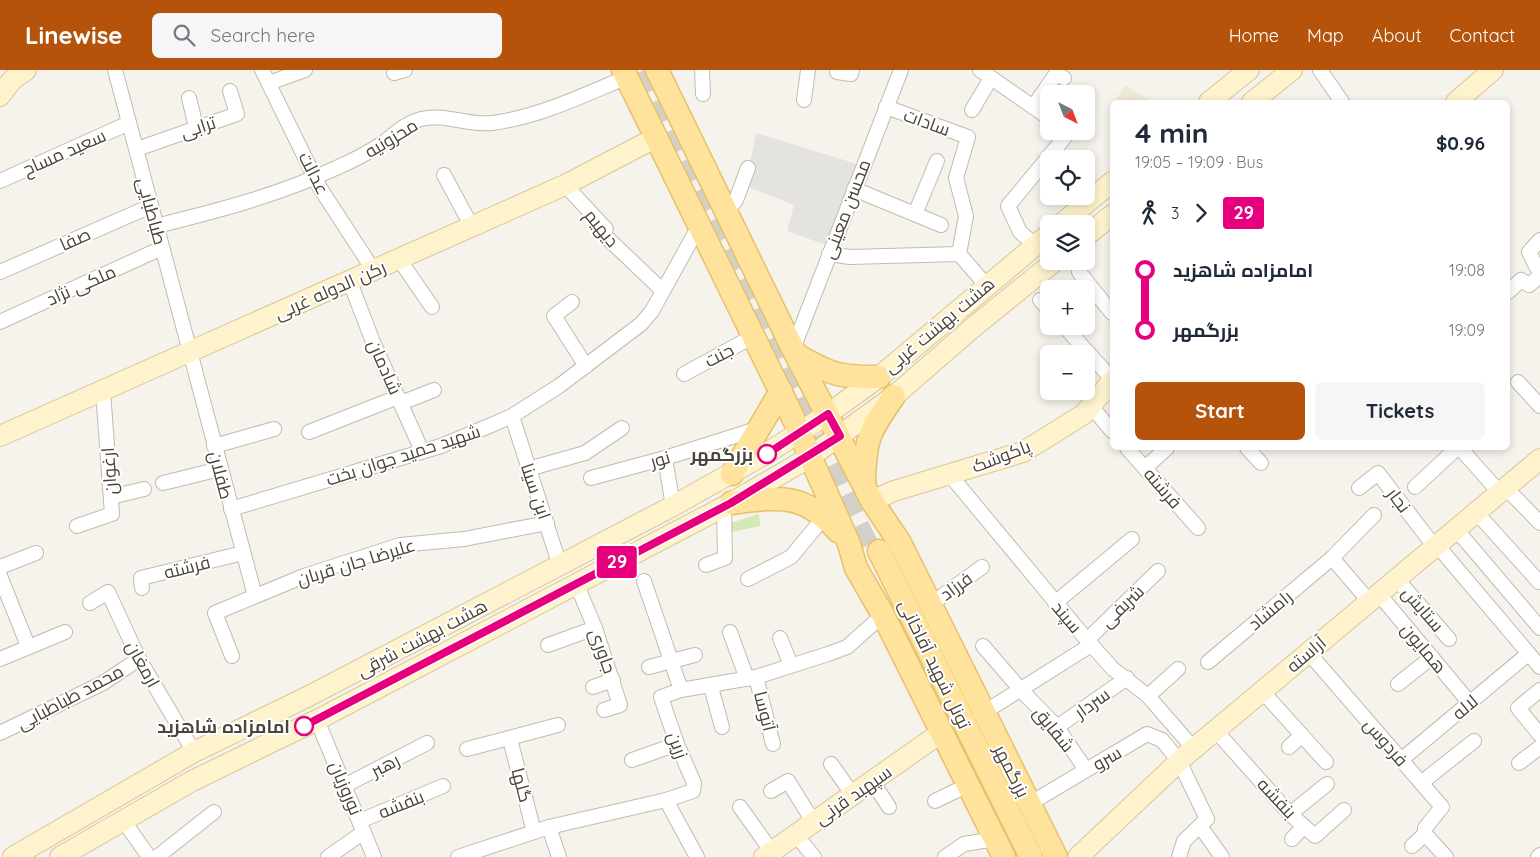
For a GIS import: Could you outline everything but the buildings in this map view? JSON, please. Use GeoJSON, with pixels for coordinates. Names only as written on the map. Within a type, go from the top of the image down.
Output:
{"type":"FeatureCollection","features":[{"type":"Feature","properties":{"kind":"main road"},"geometry":{"type":"LineString","coordinates":[[0,96],[12,80],[26,70]]}},
{"type":"Feature","properties":{"kind":"main road","name":"بزرگمهر"},"geometry":{"type":"LineString","coordinates":[[657,70],[794,352],[840,436],[868,494],[900,543],[1056,857]]}},
{"type":"Feature","properties":{"kind":"main road"},"geometry":{"type":"LineString","coordinates":[[1212,100],[1249,70]]}},
{"type":"Feature","properties":{"kind":"main road"},"geometry":{"type":"LineString","coordinates":[[1254,100],[1292,70]]}},
{"type":"Feature","properties":{"kind":"main road"},"geometry":{"type":"LineString","coordinates":[[1461,100],[1493,70]]}},
{"type":"Feature","properties":{"kind":"main road","name":"بزرگمهر"},"geometry":{"type":"LineString","coordinates":[[626,73],[781,391],[849,544],[869,558],[1020,857]]}},
{"type":"Feature","properties":{"kind":"main road","name":"رکن الدوله غربی"},"geometry":{"type":"LineString","coordinates":[[0,436],[565,185],[658,137]]}},
{"type":"Feature","properties":{"kind":"main road"},"geometry":{"type":"LineString","coordinates":[[1073,215],[1110,184]]}},
{"type":"Feature","properties":{"kind":"main road"},"geometry":{"type":"LineString","coordinates":[[1095,229],[1110,217]]}},
{"type":"Feature","properties":{"kind":"main road","name":"هشت بهشت غربی"},"geometry":{"type":"LineString","coordinates":[[828,414],[879,377],[986,284],[1040,242]]}},
{"type":"Feature","properties":{"kind":"main road","name":"هشت بهشت غربی"},"geometry":{"type":"LineString","coordinates":[[840,436],[894,396],[976,325],[1044,270]]}},
{"type":"Feature","properties":{"kind":"main road"},"geometry":{"type":"LineString","coordinates":[[794,352],[825,372],[849,377],[879,377]]}},
{"type":"Feature","properties":{"kind":"main road","name":"پاکوشک"},"geometry":{"type":"LineString","coordinates":[[868,494],[894,491],[1023,452],[1084,414],[1110,382]]}},
{"type":"Feature","properties":{"kind":"main road"},"geometry":{"type":"LineString","coordinates":[[732,474],[781,391]]}},
{"type":"Feature","properties":{"kind":"main road"},"geometry":{"type":"LineString","coordinates":[[868,494],[865,452],[871,430],[894,396]]}},
{"type":"Feature","properties":{"kind":"main road","name":"هشت بهشت شرقی"},"geometry":{"type":"LineString","coordinates":[[13,857],[194,752],[308,697],[732,474],[828,414]]}},
{"type":"Feature","properties":{"kind":"main road","name":"هشت بهشت شرقی"},"geometry":{"type":"LineString","coordinates":[[60,857],[192,781],[317,720],[728,505],[810,457],[840,436]]}},
{"type":"Feature","properties":{"kind":"main road","name":"آراسته"},"geometry":{"type":"LineString","coordinates":[[1078,857],[1216,730],[1455,528],[1540,459]]}},
{"type":"Feature","properties":{"kind":"main road"},"geometry":{"type":"LineString","coordinates":[[728,505],[771,498],[809,505],[825,516],[849,544]]}},
{"type":"Feature","properties":{"kind":"main road"},"geometry":{"type":"LineString","coordinates":[[869,558],[857,559],[866,544],[883,538],[900,543]]}},
{"type":"Feature","properties":{"kind":"main road","name":"بزرگمهر"},"geometry":{"type":"LineString","coordinates":[[869,558],[883,614],[1000,848]]}},
{"type":"Feature","properties":{"kind":"main road","name":"تونل شهید آقاخانی"},"geometry":{"type":"LineString","coordinates":[[869,558],[1031,857]]}},
{"type":"Feature","properties":{"kind":"main road","name":"سپهبد قرنی"},"geometry":{"type":"LineString","coordinates":[[768,854],[942,732]]}},
{"type":"Feature","properties":{"kind":"street","name":"طباطبایی"},"geometry":{"type":"LineString","coordinates":[[115,70],[189,353]]}},
{"type":"Feature","properties":{"kind":"street","name":"عدالت"},"geometry":{"type":"LineString","coordinates":[[262,70],[320,188],[374,271]]}},
{"type":"Feature","properties":{"kind":"street"},"geometry":{"type":"LineString","coordinates":[[269,83],[305,70]]}},
{"type":"Feature","properties":{"kind":"street"},"geometry":{"type":"LineString","coordinates":[[702,70],[703,94]]}},
{"type":"Feature","properties":{"kind":"street"},"geometry":{"type":"LineString","coordinates":[[804,100],[808,70]]}},
{"type":"Feature","properties":{"kind":"street"},"geometry":{"type":"LineString","coordinates":[[837,72],[851,74],[852,70]]}},
{"type":"Feature","properties":{"kind":"street","name":"محسن معینی"},"geometry":{"type":"LineString","coordinates":[[794,352],[854,188],[902,70]]}},
{"type":"Feature","properties":{"kind":"street"},"geometry":{"type":"LineString","coordinates":[[1320,70],[1341,100]]}},
{"type":"Feature","properties":{"kind":"street","name":"محزونیه"},"geometry":{"type":"LineString","coordinates":[[156,226],[209,213],[316,178],[364,155],[403,126],[420,119],[452,118],[471,124],[491,123],[569,101],[626,73]]}},
{"type":"Feature","properties":{"kind":"street"},"geometry":{"type":"LineString","coordinates":[[972,110],[986,73],[1040,112]]}},
{"type":"Feature","properties":{"kind":"street"},"geometry":{"type":"LineString","coordinates":[[1054,85],[1060,76]]}},
{"type":"Feature","properties":{"kind":"street","name":"ترابی"},"geometry":{"type":"LineString","coordinates":[[136,148],[237,114],[230,91]]}},
{"type":"Feature","properties":{"kind":"street"},"geometry":{"type":"LineString","coordinates":[[189,98],[196,127]]}},
{"type":"Feature","properties":{"kind":"street"},"geometry":{"type":"LineString","coordinates":[[1033,107],[1040,100]]}},
{"type":"Feature","properties":{"kind":"street","name":"سادات"},"geometry":{"type":"LineString","coordinates":[[886,107],[968,138],[956,178],[966,216],[959,254]]}},
{"type":"Feature","properties":{"kind":"street","name":"سعید مساح"},"geometry":{"type":"LineString","coordinates":[[0,181],[129,123]]}},
{"type":"Feature","properties":{"kind":"street"},"geometry":{"type":"LineString","coordinates":[[1040,239],[1020,232],[1008,206],[1060,140]]}},
{"type":"Feature","properties":{"kind":"street"},"geometry":{"type":"LineString","coordinates":[[915,214],[937,161]]}},
{"type":"Feature","properties":{"kind":"street"},"geometry":{"type":"LineString","coordinates":[[727,211],[736,200],[748,168]]}},
{"type":"Feature","properties":{"kind":"street"},"geometry":{"type":"LineString","coordinates":[[444,175],[472,227]]}},
{"type":"Feature","properties":{"kind":"street","name":"دیهیم"},"geometry":{"type":"LineString","coordinates":[[565,185],[606,229],[602,233],[663,290]]}},
{"type":"Feature","properties":{"kind":"street"},"geometry":{"type":"LineString","coordinates":[[854,188],[941,225]]}},
{"type":"Feature","properties":{"kind":"street","name":"صفا"},"geometry":{"type":"LineString","coordinates":[[0,272],[151,206]]}},
{"type":"Feature","properties":{"kind":"street","name":"شهید حمید جوان بخت"},"geometry":{"type":"LineString","coordinates":[[230,509],[440,446],[512,416],[586,366],[641,324],[652,311],[700,224]]}},
{"type":"Feature","properties":{"kind":"street"},"geometry":{"type":"LineString","coordinates":[[1510,290],[1521,280],[1529,285],[1540,275],[1528,252],[1540,240]]}},
{"type":"Feature","properties":{"kind":"street","name":"ملکی نژاد"},"geometry":{"type":"LineString","coordinates":[[0,322],[162,248]]}},
{"type":"Feature","properties":{"kind":"street"},"geometry":{"type":"LineString","coordinates":[[829,254],[850,257],[959,254],[986,284]]}},
{"type":"Feature","properties":{"kind":"street"},"geometry":{"type":"LineString","coordinates":[[399,259],[432,307]]}},
{"type":"Feature","properties":{"kind":"street"},"geometry":{"type":"LineString","coordinates":[[1079,272],[1110,311]]}},
{"type":"Feature","properties":{"kind":"street","name":"شادمان"},"geometry":{"type":"LineString","coordinates":[[350,282],[422,451]]}},
{"type":"Feature","properties":{"kind":"street"},"geometry":{"type":"LineString","coordinates":[[572,302],[554,316],[586,366]]}},
{"type":"Feature","properties":{"kind":"street"},"geometry":{"type":"LineString","coordinates":[[1072,335],[1110,378]]}},
{"type":"Feature","properties":{"kind":"street","name":"جنت"},"geometry":{"type":"LineString","coordinates":[[684,374],[754,336]]}},
{"type":"Feature","properties":{"kind":"street","name":"طفلان"},"geometry":{"type":"LineString","coordinates":[[189,353],[255,596]]}},
{"type":"Feature","properties":{"kind":"street"},"geometry":{"type":"LineString","coordinates":[[1518,382],[1540,406]]}},
{"type":"Feature","properties":{"kind":"street"},"geometry":{"type":"LineString","coordinates":[[310,432],[434,390]]}},
{"type":"Feature","properties":{"kind":"street","name":"ارغوان"},"geometry":{"type":"LineString","coordinates":[[77,526],[112,514],[103,391]]}},
{"type":"Feature","properties":{"kind":"street"},"geometry":{"type":"LineString","coordinates":[[1091,406],[1110,428]]}},
{"type":"Feature","properties":{"kind":"street","name":"ابن سینا"},"geometry":{"type":"LineString","coordinates":[[512,416],[560,566]]}},
{"type":"Feature","properties":{"kind":"street"},"geometry":{"type":"LineString","coordinates":[[528,470],[586,453],[622,428]]}},
{"type":"Feature","properties":{"kind":"street"},"geometry":{"type":"LineString","coordinates":[[214,446],[274,429]]}},
{"type":"Feature","properties":{"kind":"street","name":"نور"},"geometry":{"type":"LineString","coordinates":[[591,478],[665,458],[757,429]]}},
{"type":"Feature","properties":{"kind":"street","name":"فرشته"},"geometry":{"type":"LineString","coordinates":[[1129,450],[1198,528]]}},
{"type":"Feature","properties":{"kind":"street"},"geometry":{"type":"LineString","coordinates":[[1145,468],[1165,450]]}},
{"type":"Feature","properties":{"kind":"street"},"geometry":{"type":"LineString","coordinates":[[1249,450],[1261,463]]}},
{"type":"Feature","properties":{"kind":"street"},"geometry":{"type":"LineString","coordinates":[[1414,487],[1457,450]]}},
{"type":"Feature","properties":{"kind":"street"},"geometry":{"type":"LineString","coordinates":[[1461,450],[1502,490],[1540,523]]}},
{"type":"Feature","properties":{"kind":"street"},"geometry":{"type":"LineString","coordinates":[[665,458],[673,506]]}},
{"type":"Feature","properties":{"kind":"street"},"geometry":{"type":"LineString","coordinates":[[163,483],[220,469]]}},
{"type":"Feature","properties":{"kind":"street","name":"نجار"},"geometry":{"type":"LineString","coordinates":[[1359,488],[1378,473],[1435,545]]}},
{"type":"Feature","properties":{"kind":"street","name":"سپند"},"geometry":{"type":"LineString","coordinates":[[950,475],[1055,604],[1113,669],[1148,696],[1187,755]]}},
{"type":"Feature","properties":{"kind":"street"},"geometry":{"type":"LineString","coordinates":[[111,496],[144,489]]}},
{"type":"Feature","properties":{"kind":"street"},"geometry":{"type":"LineString","coordinates":[[706,565],[725,558],[728,505]]}},
{"type":"Feature","properties":{"kind":"street"},"geometry":{"type":"LineString","coordinates":[[1476,511],[1538,582]]}},
{"type":"Feature","properties":{"kind":"street","name":"رامشاد"},"geometry":{"type":"LineString","coordinates":[[1208,662],[1332,558],[1374,515]]}},
{"type":"Feature","properties":{"kind":"street"},"geometry":{"type":"LineString","coordinates":[[748,578],[791,557],[825,516]]}},
{"type":"Feature","properties":{"kind":"street","name":"علیرضا جان قربان"},"geometry":{"type":"LineString","coordinates":[[232,656],[215,613],[255,596],[304,576],[400,545],[464,539],[547,523]]}},
{"type":"Feature","properties":{"kind":"street"},"geometry":{"type":"LineString","coordinates":[[1455,528],[1540,628]]}},
{"type":"Feature","properties":{"kind":"street"},"geometry":{"type":"LineString","coordinates":[[1055,604],[1132,539]]}},
{"type":"Feature","properties":{"kind":"street"},"geometry":{"type":"LineString","coordinates":[[1435,545],[1540,667]]}},
{"type":"Feature","properties":{"kind":"street"},"geometry":{"type":"LineString","coordinates":[[0,567],[36,553]]}},
{"type":"Feature","properties":{"kind":"street","name":"فرشته"},"geometry":{"type":"LineString","coordinates":[[142,588],[141,578],[243,553]]}},
{"type":"Feature","properties":{"kind":"street"},"geometry":{"type":"LineString","coordinates":[[1332,558],[1374,597]]}},
{"type":"Feature","properties":{"kind":"street","name":"فرزاد"},"geometry":{"type":"LineString","coordinates":[[930,605],[982,567]]}},
{"type":"Feature","properties":{"kind":"street","name":"شریفی"},"geometry":{"type":"LineString","coordinates":[[983,713],[1089,642],[1158,571]]}},
{"type":"Feature","properties":{"kind":"street","name":"ستایش"},"geometry":{"type":"LineString","coordinates":[[1396,578],[1450,639]]}},
{"type":"Feature","properties":{"kind":"street"},"geometry":{"type":"LineString","coordinates":[[644,581],[681,690]]}},
{"type":"Feature","properties":{"kind":"street","name":"جاوری"},"geometry":{"type":"LineString","coordinates":[[576,583],[595,628],[620,705],[604,710]]}},
{"type":"Feature","properties":{"kind":"street"},"geometry":{"type":"LineString","coordinates":[[2,584],[28,646]]}},
{"type":"Feature","properties":{"kind":"street","name":"ارمغان"},"geometry":{"type":"LineString","coordinates":[[90,603],[108,592],[139,659],[194,752]]}},
{"type":"Feature","properties":{"kind":"street","name":"همایون"},"geometry":{"type":"LineString","coordinates":[[1374,597],[1432,658],[1470,702]]}},
{"type":"Feature","properties":{"kind":"street","name":"زرین"},"geometry":{"type":"LineString","coordinates":[[458,857],[549,826],[666,800],[693,791],[694,784],[677,744],[661,697],[681,690],[711,687],[751,678],[847,647],[883,614]]}},
{"type":"Feature","properties":{"kind":"street"},"geometry":{"type":"LineString","coordinates":[[548,644],[595,628]]}},
{"type":"Feature","properties":{"kind":"street"},"geometry":{"type":"LineString","coordinates":[[0,659],[65,632]]}},
{"type":"Feature","properties":{"kind":"street","name":"آتوسا"},"geometry":{"type":"LineString","coordinates":[[730,632],[751,678],[773,744]]}},
{"type":"Feature","properties":{"kind":"street"},"geometry":{"type":"LineString","coordinates":[[780,638],[791,665]]}},
{"type":"Feature","properties":{"kind":"street","name":"شقایق"},"geometry":{"type":"LineString","coordinates":[[983,646],[1020,690],[1056,727],[1086,770]]}},
{"type":"Feature","properties":{"kind":"street","name":"فردوس"},"geometry":{"type":"LineString","coordinates":[[1308,652],[1442,807],[1426,828],[1425,834],[1412,846]]}},
{"type":"Feature","properties":{"kind":"street","name":"لاله"},"geometry":{"type":"LineString","coordinates":[[1401,760],[1528,654]]}},
{"type":"Feature","properties":{"kind":"street"},"geometry":{"type":"LineString","coordinates":[[649,667],[695,655]]}},
{"type":"Feature","properties":{"kind":"street"},"geometry":{"type":"LineString","coordinates":[[1398,684],[1432,658]]}},
{"type":"Feature","properties":{"kind":"street","name":"محمد طباطبایی"},"geometry":{"type":"LineString","coordinates":[[0,733],[103,683],[139,659]]}},
{"type":"Feature","properties":{"kind":"street"},"geometry":{"type":"LineString","coordinates":[[1148,696],[1178,669]]}},
{"type":"Feature","properties":{"kind":"street","name":"سردار"},"geometry":{"type":"LineString","coordinates":[[1056,727],[1127,678]]}},
{"type":"Feature","properties":{"kind":"street"},"geometry":{"type":"LineString","coordinates":[[593,688],[613,680]]}},
{"type":"Feature","properties":{"kind":"street"},"geometry":{"type":"LineString","coordinates":[[711,687],[722,727]]}},
{"type":"Feature","properties":{"kind":"street"},"geometry":{"type":"LineString","coordinates":[[1540,690],[1518,708],[1540,735]]}},
{"type":"Feature","properties":{"kind":"street"},"geometry":{"type":"LineString","coordinates":[[1262,691],[1326,762]]}},
{"type":"Feature","properties":{"kind":"street","name":"نوروزیان"},"geometry":{"type":"LineString","coordinates":[[317,720],[374,857]]}},
{"type":"Feature","properties":{"kind":"street"},"geometry":{"type":"LineString","coordinates":[[466,749],[558,725]]}},
{"type":"Feature","properties":{"kind":"street","name":"بنفشه"},"geometry":{"type":"LineString","coordinates":[[1216,730],[1290,814],[1315,836],[1344,810]]}},
{"type":"Feature","properties":{"kind":"street","name":"سرو"},"geometry":{"type":"LineString","coordinates":[[1029,804],[1147,734],[1162,740],[1187,755]]}},
{"type":"Feature","properties":{"kind":"street"},"geometry":{"type":"LineString","coordinates":[[1289,747],[1302,735]]}},
{"type":"Feature","properties":{"kind":"street","name":"گلها"},"geometry":{"type":"LineString","coordinates":[[510,739],[534,832]]}},
{"type":"Feature","properties":{"kind":"street","name":"لاله"},"geometry":{"type":"LineString","coordinates":[[1421,783],[1474,741]]}},
{"type":"Feature","properties":{"kind":"street","name":"رهبر"},"geometry":{"type":"LineString","coordinates":[[344,786],[427,743]]}},
{"type":"Feature","properties":{"kind":"street"},"geometry":{"type":"LineString","coordinates":[[632,760],[677,744]]}},
{"type":"Feature","properties":{"kind":"street"},"geometry":{"type":"LineString","coordinates":[[1519,763],[1540,747]]}},
{"type":"Feature","properties":{"kind":"street"},"geometry":{"type":"LineString","coordinates":[[1179,857],[1184,841],[1207,819],[1187,755]]}},
{"type":"Feature","properties":{"kind":"street"},"geometry":{"type":"LineString","coordinates":[[832,764],[853,795]]}},
{"type":"Feature","properties":{"kind":"street"},"geometry":{"type":"LineString","coordinates":[[771,791],[788,781],[814,823]]}},
{"type":"Feature","properties":{"kind":"street"},"geometry":{"type":"LineString","coordinates":[[872,781],[889,807]]}},
{"type":"Feature","properties":{"kind":"street"},"geometry":{"type":"LineString","coordinates":[[1290,814],[1327,784]]}},
{"type":"Feature","properties":{"kind":"street"},"geometry":{"type":"LineString","coordinates":[[935,801],[968,785]]}},
{"type":"Feature","properties":{"kind":"street","name":"بنفشه"},"geometry":{"type":"LineString","coordinates":[[328,857],[362,826],[443,786]]}},
{"type":"Feature","properties":{"kind":"street"},"geometry":{"type":"LineString","coordinates":[[666,800],[697,857]]}},
{"type":"Feature","properties":{"kind":"street"},"geometry":{"type":"LineString","coordinates":[[740,807],[768,854]]}},
{"type":"Feature","properties":{"kind":"street"},"geometry":{"type":"LineString","coordinates":[[157,857],[214,812]]}},
{"type":"Feature","properties":{"kind":"street"},"geometry":{"type":"LineString","coordinates":[[123,820],[149,857]]}},
{"type":"Feature","properties":{"kind":"street"},"geometry":{"type":"LineString","coordinates":[[549,826],[559,857]]}},
{"type":"Feature","properties":{"kind":"street"},"geometry":{"type":"LineString","coordinates":[[1200,826],[1222,857]]}},
{"type":"Feature","properties":{"kind":"street"},"geometry":{"type":"LineString","coordinates":[[1292,839],[1304,826]]}},
{"type":"Feature","properties":{"kind":"street"},"geometry":{"type":"LineString","coordinates":[[1425,834],[1446,857]]}},
{"type":"Feature","properties":{"kind":"street"},"geometry":{"type":"LineString","coordinates":[[796,836],[814,857]]}},
{"type":"Feature","properties":{"kind":"street"},"geometry":{"type":"LineString","coordinates":[[945,857],[964,844],[1000,848]]}},
{"type":"Feature","properties":{"kind":"shaded area"},"geometry":{"type":"Polygon","coordinates":[[[1126,85],[1148,100],[1115,100],[1126,85]]]}},
{"type":"Feature","properties":{"kind":"shaded area"},"geometry":{"type":"Polygon","coordinates":[[[756,133],[857,164],[826,245],[787,231],[794,205],[745,186],[756,133]]]}},
{"type":"Feature","properties":{"kind":"green space"},"geometry":{"type":"Polygon","coordinates":[[[759,514],[760,526],[727,533],[727,524],[759,514]]]}},
{"type":"Feature","properties":{"kind":"tunnel"},"geometry":{"type":"LineString","coordinates":[[644,70],[815,420]]}},
{"type":"Feature","properties":{"kind":"tunnel"},"geometry":{"type":"LineString","coordinates":[[800,407],[872,554]]}},
{"type":"Feature","properties":{"kind":"bus line","name":"29"},"geometry":{"type":"LineString","coordinates":[[304,726],[731,503],[810,457],[840,436],[828,414],[767,454]]}},
{"type":"Feature","properties":{"kind":"place","name":"بزرگمهر"},"geometry":{"type":"Point","coordinates":[767,454]}},
{"type":"Feature","properties":{"kind":"place","name":"امامزاده شاهزید"},"geometry":{"type":"Point","coordinates":[304,726]}}]}
